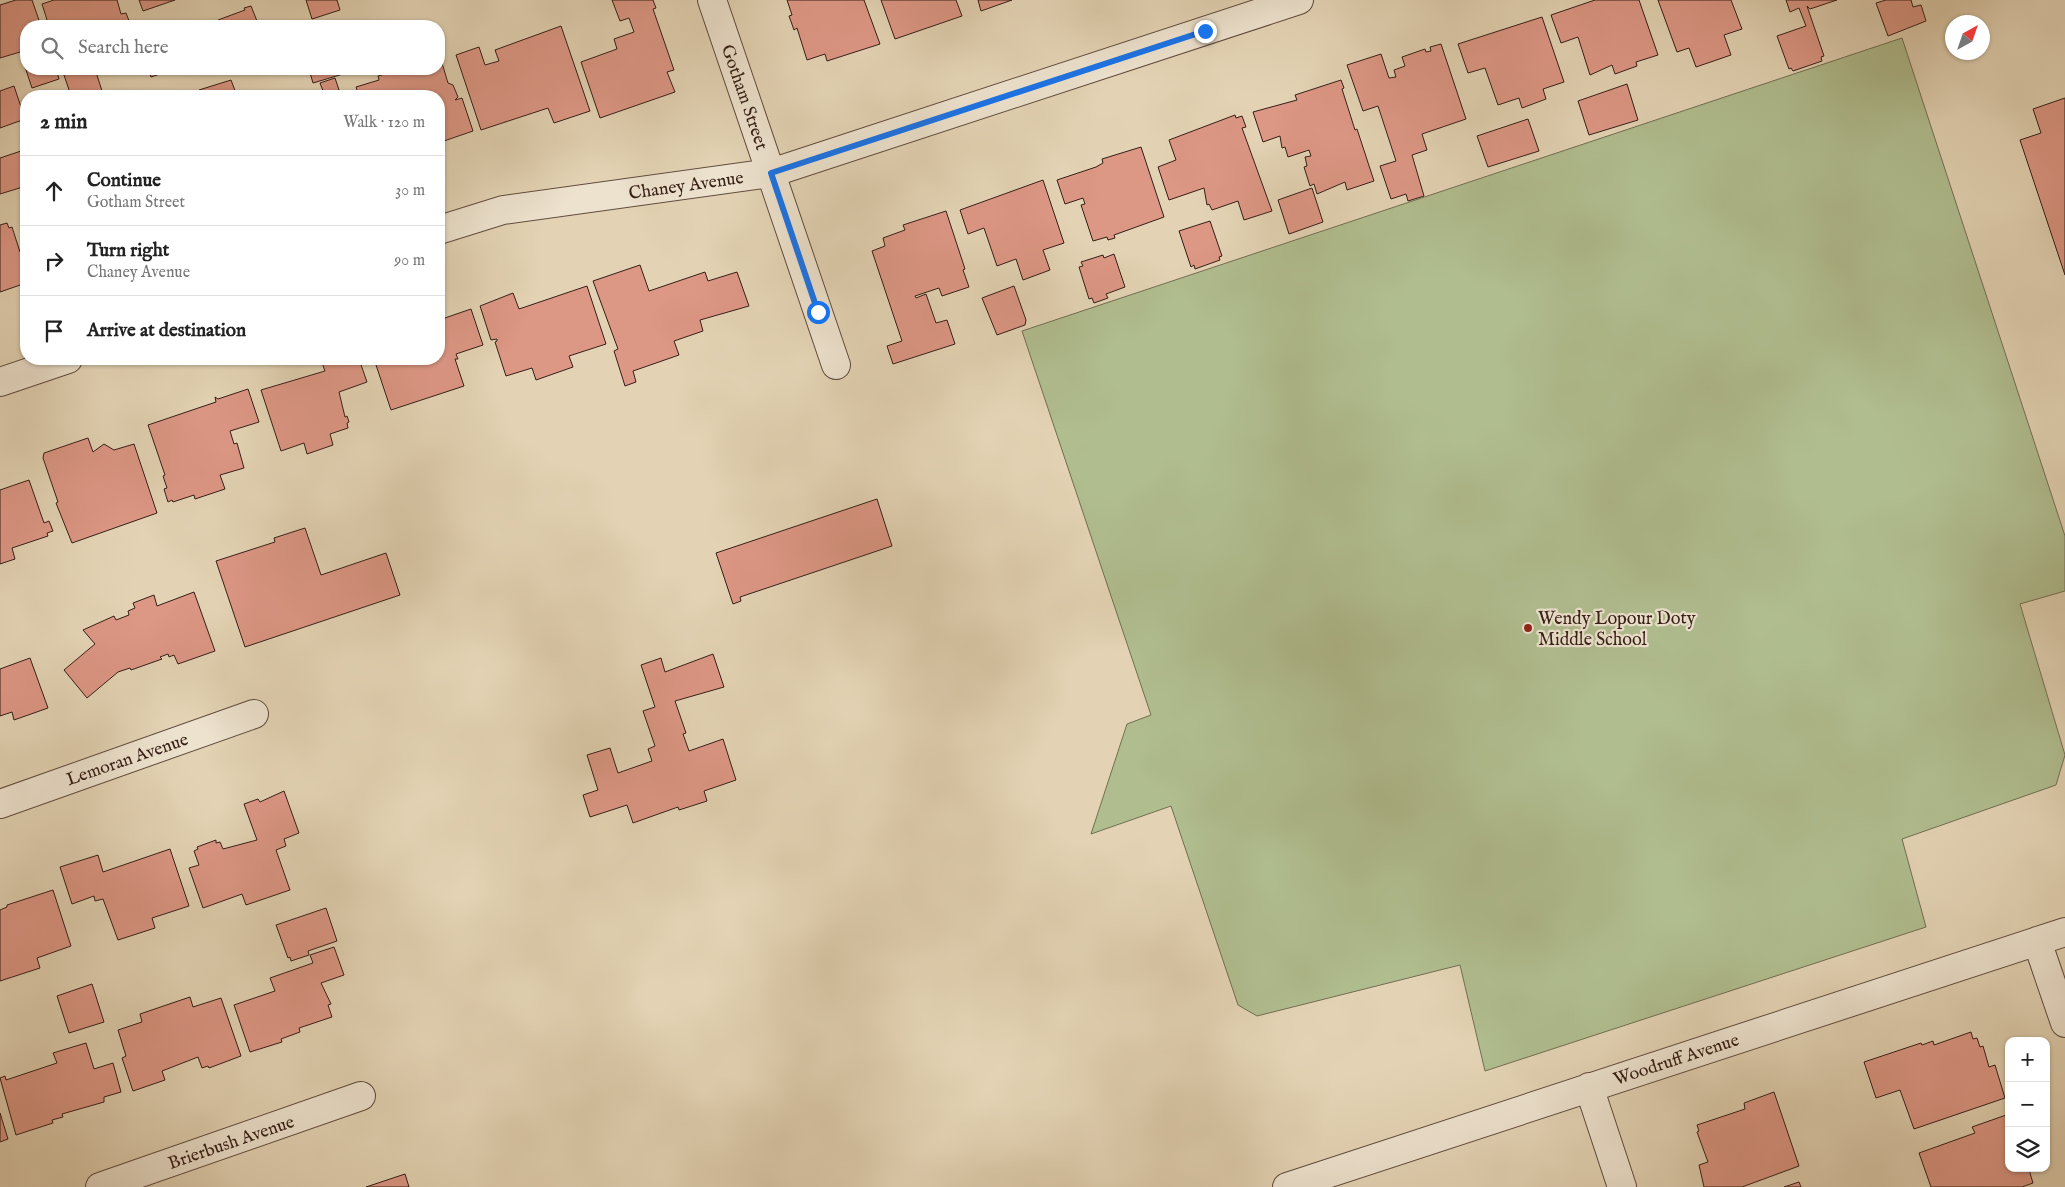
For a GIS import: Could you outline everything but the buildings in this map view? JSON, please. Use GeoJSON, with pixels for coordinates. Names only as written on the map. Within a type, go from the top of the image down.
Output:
{"type":"FeatureCollection","features":[{"type":"Feature","properties":{"kind":"street","name":"Gotham Street"},"geometry":{"type":"LineString","coordinates":[[712,0],[836,365]]}},
{"type":"Feature","properties":{"kind":"street","name":"Chaney Avenue"},"geometry":{"type":"LineString","coordinates":[[445,228],[503,210],[771,173],[1299,0]]}},
{"type":"Feature","properties":{"kind":"street"},"geometry":{"type":"LineString","coordinates":[[0,382],[50,365]]}},
{"type":"Feature","properties":{"kind":"street","name":"Lemoran Avenue"},"geometry":{"type":"LineString","coordinates":[[0,804],[254,714]]}},
{"type":"Feature","properties":{"kind":"street","name":"Woodruff Avenue"},"geometry":{"type":"LineString","coordinates":[[1286,1187],[2065,932]]}},
{"type":"Feature","properties":{"kind":"street"},"geometry":{"type":"LineString","coordinates":[[2038,941],[2065,1023]]}},
{"type":"Feature","properties":{"kind":"street"},"geometry":{"type":"LineString","coordinates":[[1589,1087],[1622,1187]]}},
{"type":"Feature","properties":{"kind":"street","name":"Brierbush Avenue"},"geometry":{"type":"LineString","coordinates":[[100,1187],[361,1096]]}},
{"type":"Feature","properties":{"kind":"green space","name":"Wendy Lopour Doty Middle School"},"geometry":{"type":"Polygon","coordinates":[[[1902,38],[2065,536],[2065,591],[2020,604],[2065,755],[2056,785],[1902,839],[1926,927],[1485,1071],[1460,965],[1257,1016],[1238,1005],[1171,806],[1091,834],[1127,724],[1151,715],[1022,331],[1902,38]]]}},
{"type":"Feature","properties":{"kind":"place","name":"Wendy Lopour Doty Middle School"},"geometry":{"type":"Point","coordinates":[1528,628]}},
{"type":"Feature","properties":{"kind":"route"},"geometry":{"type":"LineString","coordinates":[[818,312],[771,173],[1205,31]]}}]}
